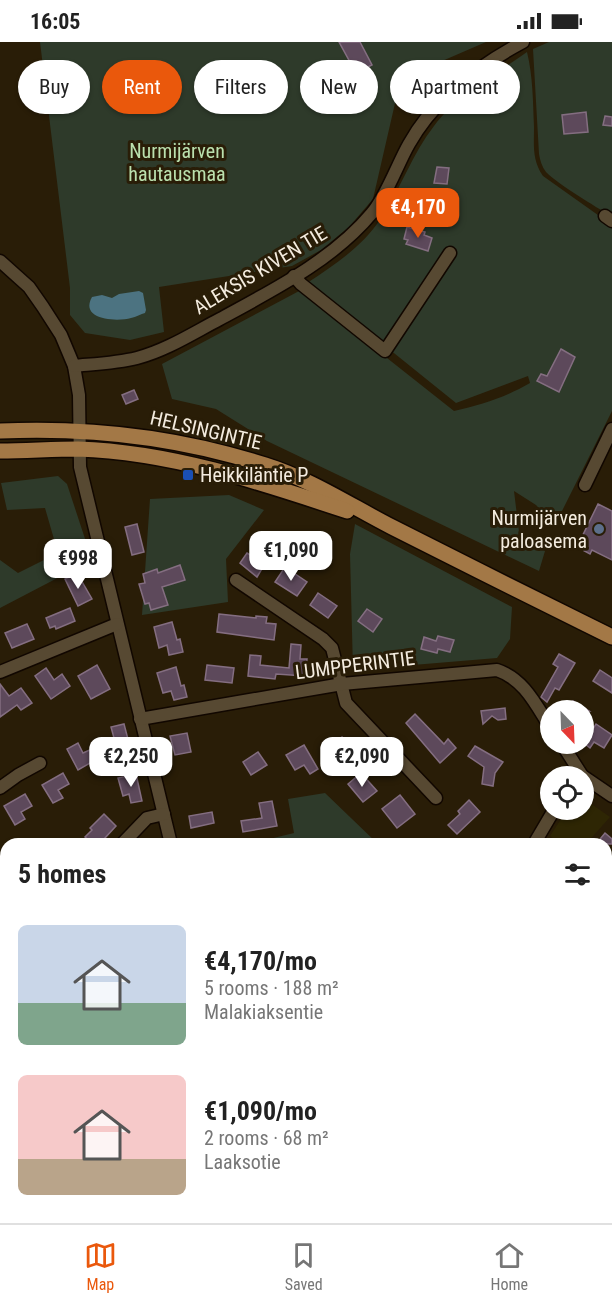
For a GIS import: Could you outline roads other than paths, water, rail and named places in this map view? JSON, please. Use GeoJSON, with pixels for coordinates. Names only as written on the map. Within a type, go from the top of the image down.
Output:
{"type":"FeatureCollection","features":[{"type":"Feature","properties":{"kind":"main road","name":"HELSINGINTIE"},"geometry":{"type":"LineString","coordinates":[[0,431],[80,430],[149,436],[213,450],[268,466],[322,490],[612,637]]}},
{"type":"Feature","properties":{"kind":"main road","name":"HELSINGINTIE"},"geometry":{"type":"LineString","coordinates":[[0,451],[79,449],[146,456],[229,473],[390,525]]}},
{"type":"Feature","properties":{"kind":"street","name":"ALEKSIS KIVEN TIE"},"geometry":{"type":"LineString","coordinates":[[74,366],[136,358],[180,341],[294,276],[338,247],[374,212],[410,142],[428,116],[475,72],[523,42]]}},
{"type":"Feature","properties":{"kind":"street"},"geometry":{"type":"LineString","coordinates":[[294,276],[385,351],[450,253]]}},
{"type":"Feature","properties":{"kind":"street"},"geometry":{"type":"LineString","coordinates":[[0,261],[29,287],[61,335],[74,366],[79,395],[80,467],[85,494],[170,838]]}},
{"type":"Feature","properties":{"kind":"street"},"geometry":{"type":"LineString","coordinates":[[585,485],[612,429]]}},
{"type":"Feature","properties":{"kind":"street"},"geometry":{"type":"LineString","coordinates":[[236,580],[323,639],[332,648],[346,703],[436,798]]}},
{"type":"Feature","properties":{"kind":"street"},"geometry":{"type":"LineString","coordinates":[[0,672],[117,624]]}},
{"type":"Feature","properties":{"kind":"street","name":"LUMPPERINTIE"},"geometry":{"type":"LineString","coordinates":[[140,719],[342,684],[497,670],[510,674],[527,690],[540,711]]}},
{"type":"Feature","properties":{"kind":"street"},"geometry":{"type":"LineString","coordinates":[[0,788],[40,763]]}},
{"type":"Feature","properties":{"kind":"street"},"geometry":{"type":"LineString","coordinates":[[594,784],[612,796]]}},
{"type":"Feature","properties":{"kind":"street"},"geometry":{"type":"LineString","coordinates":[[128,838],[147,818],[164,814]]}},
{"type":"Feature","properties":{"kind":"street"},"geometry":{"type":"LineString","coordinates":[[538,838],[548,820]]}},
{"type":"Feature","properties":{"kind":"water"},"geometry":{"type":"Polygon","coordinates":[[[139,291],[143,293],[145,313],[117,320],[101,318],[91,311],[89,305],[92,297],[102,295],[112,298],[119,294],[139,291]]]}},
{"type":"Feature","properties":{"kind":"place","name":"Heikkiläntie P"},"geometry":{"type":"Point","coordinates":[188,475]}},
{"type":"Feature","properties":{"kind":"place","name":"Nurmijärven paloasema"},"geometry":{"type":"Point","coordinates":[599,529]}},
{"type":"Feature","properties":{"kind":"park label","name":"Nurmijärven hautausmaa"},"geometry":{"type":"Point","coordinates":[177,162]}}]}
